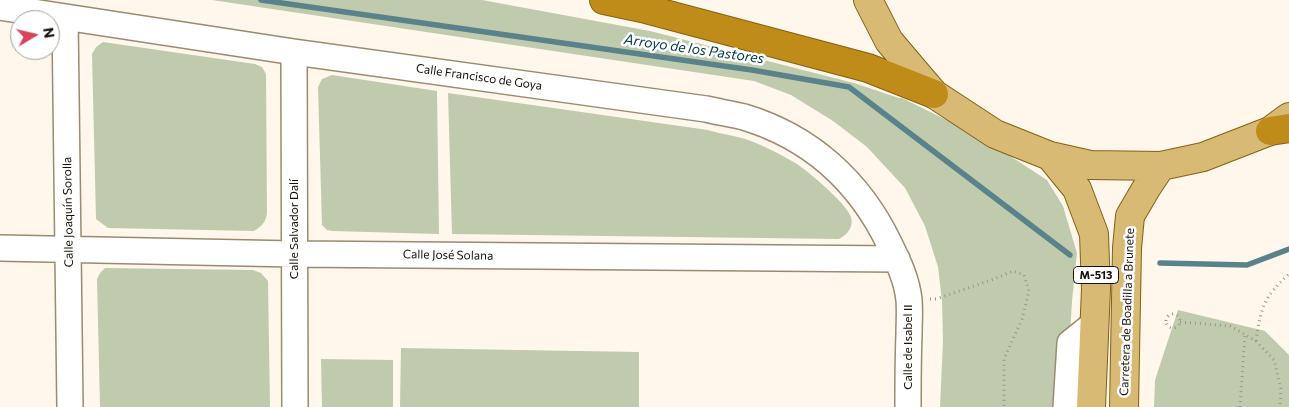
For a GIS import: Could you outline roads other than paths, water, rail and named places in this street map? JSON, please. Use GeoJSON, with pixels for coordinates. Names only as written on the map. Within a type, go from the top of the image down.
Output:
{"type":"FeatureCollection","features":[{"type":"Feature","properties":{"kind":"highway"},"geometry":{"type":"LineString","coordinates":[[604,0],[651,10],[859,66],[934,94]]}},
{"type":"Feature","properties":{"kind":"main road","name":"M-513"},"geometry":{"type":"LineString","coordinates":[[868,0],[889,41],[934,94],[995,134],[1050,156],[1090,165],[1162,166],[1203,157],[1283,125]]}},
{"type":"Feature","properties":{"kind":"main road","name":"M-513"},"geometry":{"type":"LineString","coordinates":[[1050,156],[1077,189],[1094,234],[1096,289],[1091,407]]}},
{"type":"Feature","properties":{"kind":"main road","name":"Carretera de Boadilla a Brunete"},"geometry":{"type":"LineString","coordinates":[[1125,404],[1126,248],[1130,216],[1146,187],[1162,166]]}},
{"type":"Feature","properties":{"kind":"street","name":"Calle Francisco de Goya"},"geometry":{"type":"LineString","coordinates":[[0,7],[294,52],[706,109],[744,118],[787,135],[810,148],[836,168],[862,199],[883,231],[897,258]]}},
{"type":"Feature","properties":{"kind":"street","name":"Calle Joaquín Sorolla"},"geometry":{"type":"LineString","coordinates":[[65,18],[70,407]]}},
{"type":"Feature","properties":{"kind":"street","name":"Calle Salvador Dalí"},"geometry":{"type":"LineString","coordinates":[[294,52],[295,407]]}},
{"type":"Feature","properties":{"kind":"street","name":"Calle José Solana"},"geometry":{"type":"LineString","coordinates":[[0,248],[294,254],[897,258]]}},
{"type":"Feature","properties":{"kind":"street","name":"Calle de Isabel II"},"geometry":{"type":"LineString","coordinates":[[897,258],[905,278],[909,300],[908,407]]}},
{"type":"Feature","properties":{"kind":"street"},"geometry":{"type":"LineString","coordinates":[[1066,407],[1070,343],[1095,323]]}},
{"type":"Feature","properties":{"kind":"waterway","name":"Arroyo de los Pastores"},"geometry":{"type":"LineString","coordinates":[[261,0],[752,70],[849,87],[1070,255]]}},
{"type":"Feature","properties":{"kind":"waterway","name":"Arroyo de los Pastores"},"geometry":{"type":"LineString","coordinates":[[1160,263],[1247,265],[1289,249]]}}]}
